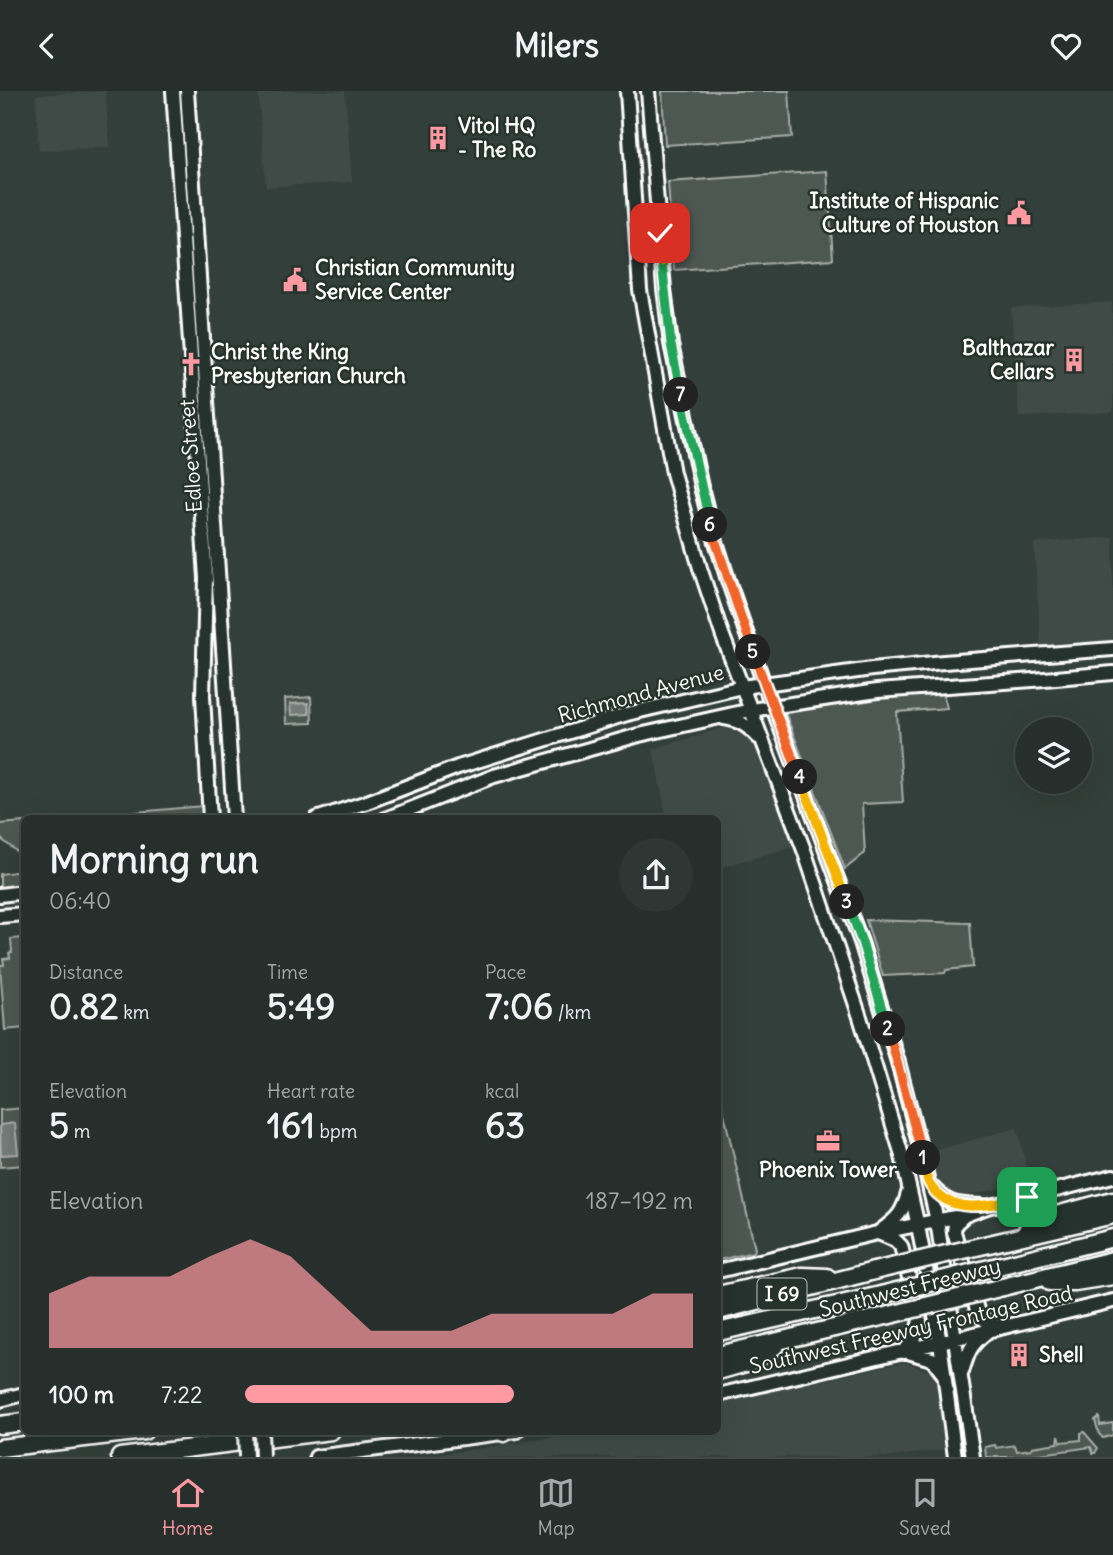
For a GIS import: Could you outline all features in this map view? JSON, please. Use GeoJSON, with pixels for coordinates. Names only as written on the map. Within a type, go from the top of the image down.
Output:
{"type":"FeatureCollection","features":[{"type":"Feature","properties":{"kind":"highway"},"geometry":{"type":"LineString","coordinates":[[1015,1238],[1049,1217],[1113,1200]]}},
{"type":"Feature","properties":{"kind":"highway","name":"Southwest Freeway"},"geometry":{"type":"LineString","coordinates":[[721,1310],[846,1277],[1113,1215]]}},
{"type":"Feature","properties":{"kind":"highway"},"geometry":{"type":"LineString","coordinates":[[722,1331],[1113,1238]]}},
{"type":"Feature","properties":{"kind":"highway","name":"Southwest Freeway"},"geometry":{"type":"LineString","coordinates":[[721,1354],[1113,1260]]}},
{"type":"Feature","properties":{"kind":"highway"},"geometry":{"type":"LineString","coordinates":[[721,1294],[802,1276],[846,1277]]}},
{"type":"Feature","properties":{"kind":"highway"},"geometry":{"type":"LineString","coordinates":[[1026,1281],[1075,1282],[1113,1276]]}},
{"type":"Feature","properties":{"kind":"highway"},"geometry":{"type":"LineString","coordinates":[[721,1370],[753,1361],[782,1341]]}},
{"type":"Feature","properties":{"kind":"highway"},"geometry":{"type":"LineString","coordinates":[[0,1425],[21,1422]]}},
{"type":"Feature","properties":{"kind":"highway"},"geometry":{"type":"LineString","coordinates":[[0,1440],[46,1435]]}},
{"type":"Feature","properties":{"kind":"highway"},"geometry":{"type":"LineString","coordinates":[[0,1448],[108,1435]]}},
{"type":"Feature","properties":{"kind":"highway"},"geometry":{"type":"LineString","coordinates":[[120,1457],[299,1435]]}},
{"type":"Feature","properties":{"kind":"main road","name":"Edloe Street"},"geometry":{"type":"LineString","coordinates":[[173,91],[181,209],[205,462]]}},
{"type":"Feature","properties":{"kind":"main road","name":"Edloe Street"},"geometry":{"type":"LineString","coordinates":[[187,91],[212,578],[225,680],[234,815]]}},
{"type":"Feature","properties":{"kind":"main road"},"geometry":{"type":"LineString","coordinates":[[627,91],[640,290],[673,473],[722,634],[804,850],[860,1017],[901,1152],[940,1342],[955,1457]]}},
{"type":"Feature","properties":{"kind":"main road"},"geometry":{"type":"LineString","coordinates":[[648,91],[671,344],[708,513],[764,684],[862,942],[898,1062],[937,1221],[973,1457]]}},
{"type":"Feature","properties":{"kind":"main road"},"geometry":{"type":"LineString","coordinates":[[632,178],[655,177]]}},
{"type":"Feature","properties":{"kind":"main road"},"geometry":{"type":"LineString","coordinates":[[181,209],[195,208]]}},
{"type":"Feature","properties":{"kind":"main road"},"geometry":{"type":"LineString","coordinates":[[640,290],[664,289]]}},
{"type":"Feature","properties":{"kind":"main road"},"geometry":{"type":"LineString","coordinates":[[696,554],[721,557]]}},
{"type":"Feature","properties":{"kind":"main road"},"geometry":{"type":"LineString","coordinates":[[701,568],[721,557]]}},
{"type":"Feature","properties":{"kind":"main road","name":"Edloe Street"},"geometry":{"type":"LineString","coordinates":[[209,815],[204,681],[212,578]]}},
{"type":"Feature","properties":{"kind":"main road","name":"Richmond Avenue"},"geometry":{"type":"LineString","coordinates":[[329,815],[458,767],[627,714],[742,687],[944,661],[1113,649]]}},
{"type":"Feature","properties":{"kind":"main road"},"geometry":{"type":"LineString","coordinates":[[1031,656],[1032,680]]}},
{"type":"Feature","properties":{"kind":"main road","name":"Richmond Avenue"},"geometry":{"type":"LineString","coordinates":[[395,815],[494,776],[639,735],[751,710],[877,691],[1113,673]]}},
{"type":"Feature","properties":{"kind":"main road"},"geometry":{"type":"LineString","coordinates":[[204,681],[225,680]]}},
{"type":"Feature","properties":{"kind":"main road"},"geometry":{"type":"LineString","coordinates":[[716,718],[732,719],[745,724],[762,742]]}},
{"type":"Feature","properties":{"kind":"main road"},"geometry":{"type":"LineString","coordinates":[[489,757],[494,776]]}},
{"type":"Feature","properties":{"kind":"main road"},"geometry":{"type":"LineString","coordinates":[[0,895],[21,892]]}},
{"type":"Feature","properties":{"kind":"main road"},"geometry":{"type":"LineString","coordinates":[[0,916],[21,913]]}},
{"type":"Feature","properties":{"kind":"main road"},"geometry":{"type":"LineString","coordinates":[[721,1270],[965,1215],[987,1206],[1113,1176]]}},
{"type":"Feature","properties":{"kind":"main road"},"geometry":{"type":"LineString","coordinates":[[928,1183],[940,1196],[956,1205],[987,1206]]}},
{"type":"Feature","properties":{"kind":"main road"},"geometry":{"type":"LineString","coordinates":[[877,1233],[897,1219],[902,1212],[909,1187]]}},
{"type":"Feature","properties":{"kind":"main road"},"geometry":{"type":"LineString","coordinates":[[961,1375],[975,1341],[996,1328],[978,1313],[954,1231],[955,1224],[965,1215]]}},
{"type":"Feature","properties":{"kind":"main road"},"geometry":{"type":"LineString","coordinates":[[877,1233],[895,1240],[901,1246],[920,1321],[915,1337],[904,1352],[932,1359],[944,1375]]}},
{"type":"Feature","properties":{"kind":"main road","name":"Southwest Freeway Frontage Road"},"geometry":{"type":"LineString","coordinates":[[721,1394],[1113,1301]]}},
{"type":"Feature","properties":{"kind":"main road"},"geometry":{"type":"LineString","coordinates":[[0,1400],[21,1396]]}},
{"type":"Feature","properties":{"kind":"main road"},"geometry":{"type":"LineString","coordinates":[[244,1435],[246,1457]]}},
{"type":"Feature","properties":{"kind":"main road"},"geometry":{"type":"LineString","coordinates":[[261,1435],[262,1457]]}},
{"type":"Feature","properties":{"kind":"main road"},"geometry":{"type":"LineString","coordinates":[[316,1457],[486,1435]]}},
{"type":"Feature","properties":{"kind":"shaded area"},"geometry":{"type":"Polygon","coordinates":[[[105,91],[110,147],[39,151],[36,95],[105,91]]]}},
{"type":"Feature","properties":{"kind":"shaded area"},"geometry":{"type":"Polygon","coordinates":[[[258,91],[345,91],[352,182],[266,187],[258,91]]]}},
{"type":"Feature","properties":{"kind":"shaded area"},"geometry":{"type":"Polygon","coordinates":[[[662,91],[789,91],[792,137],[665,145],[662,91]]]}},
{"type":"Feature","properties":{"kind":"shaded area"},"geometry":{"type":"Polygon","coordinates":[[[827,171],[833,259],[674,270],[668,182],[827,171]]]}},
{"type":"Feature","properties":{"kind":"shaded area"},"geometry":{"type":"Polygon","coordinates":[[[1112,302],[1113,412],[1019,417],[1011,308],[1112,302]]]}},
{"type":"Feature","properties":{"kind":"shaded area"},"geometry":{"type":"Polygon","coordinates":[[[1113,537],[1113,643],[1041,647],[1034,543],[1113,537]]]}},
{"type":"Feature","properties":{"kind":"shaded area"},"geometry":{"type":"Polygon","coordinates":[[[943,693],[947,708],[897,712],[903,802],[862,804],[865,853],[845,869],[785,712],[872,699],[943,693]]]}},
{"type":"Feature","properties":{"kind":"shaded area"},"geometry":{"type":"Polygon","coordinates":[[[311,697],[312,723],[286,724],[285,699],[311,697]]]}},
{"type":"Feature","properties":{"kind":"shaded area"},"geometry":{"type":"Polygon","coordinates":[[[308,703],[309,714],[291,715],[290,704],[308,703]]]}},
{"type":"Feature","properties":{"kind":"shaded area"},"geometry":{"type":"Polygon","coordinates":[[[747,721],[796,846],[721,867],[721,815],[666,815],[653,749],[747,721]]]}},
{"type":"Feature","properties":{"kind":"shaded area"},"geometry":{"type":"Polygon","coordinates":[[[203,806],[204,815],[102,815],[203,806]]]}},
{"type":"Feature","properties":{"kind":"shaded area"},"geometry":{"type":"Polygon","coordinates":[[[21,822],[21,855],[0,838],[0,824],[21,822]]]}},
{"type":"Feature","properties":{"kind":"shaded area"},"geometry":{"type":"Polygon","coordinates":[[[21,871],[21,885],[0,888],[0,874],[21,871]]]}},
{"type":"Feature","properties":{"kind":"shaded area"},"geometry":{"type":"Polygon","coordinates":[[[866,920],[970,923],[973,967],[946,970],[945,973],[883,976],[866,920]]]}},
{"type":"Feature","properties":{"kind":"shaded area"},"geometry":{"type":"Polygon","coordinates":[[[21,938],[21,1028],[5,1030],[0,965],[4,965],[3,959],[10,958],[11,939],[21,938]]]}},
{"type":"Feature","properties":{"kind":"shaded area"},"geometry":{"type":"Polygon","coordinates":[[[721,1100],[755,1249],[754,1252],[721,1259],[721,1100]]]}},
{"type":"Feature","properties":{"kind":"shaded area"},"geometry":{"type":"Polygon","coordinates":[[[21,1108],[21,1165],[0,1167],[0,1110],[21,1108]]]}},
{"type":"Feature","properties":{"kind":"shaded area"},"geometry":{"type":"Polygon","coordinates":[[[15,1123],[18,1154],[1,1155],[0,1125],[15,1123]]]}},
{"type":"Feature","properties":{"kind":"shaded area"},"geometry":{"type":"Polygon","coordinates":[[[1017,1128],[1030,1181],[959,1198],[940,1187],[929,1152],[1017,1128]]]}},
{"type":"Feature","properties":{"kind":"shaded area"},"geometry":{"type":"Polygon","coordinates":[[[904,1362],[934,1373],[946,1449],[892,1457],[422,1457],[567,1435],[721,1435],[721,1403],[904,1362]]]}},
{"type":"Feature","properties":{"kind":"shaded area"},"geometry":{"type":"Polygon","coordinates":[[[1099,1417],[1100,1425],[1113,1423],[1113,1435],[1103,1438],[1099,1434],[1095,1420],[1099,1417]]]}},
{"type":"Feature","properties":{"kind":"shaded area"},"geometry":{"type":"Polygon","coordinates":[[[1084,1432],[1098,1448],[1095,1453],[1091,1447],[1019,1457],[986,1457],[985,1447],[1015,1445],[1017,1451],[1031,1449],[1058,1443],[1059,1435],[1061,1442],[1081,1440],[1081,1433],[1084,1432]]]}},
{"type":"Feature","properties":{"kind":"place","name":"Vitol HQ - The Ro"},"geometry":{"type":"Point","coordinates":[438,138]}},
{"type":"Feature","properties":{"kind":"place","name":"Institute of Hispanic Culture of Houston"},"geometry":{"type":"Point","coordinates":[1019,213]}},
{"type":"Feature","properties":{"kind":"place","name":"Christian Community Service Center"},"geometry":{"type":"Point","coordinates":[295,280]}},
{"type":"Feature","properties":{"kind":"place","name":"Balthazar Cellars"},"geometry":{"type":"Point","coordinates":[1074,360]}},
{"type":"Feature","properties":{"kind":"place","name":"Christ the King Presbyterian Church"},"geometry":{"type":"Point","coordinates":[191,364]}},
{"type":"Feature","properties":{"kind":"place","name":"Phoenix Tower"},"geometry":{"type":"Point","coordinates":[828,1141]}},
{"type":"Feature","properties":{"kind":"place","name":"Shell"},"geometry":{"type":"Point","coordinates":[1019,1355]}},
{"type":"Feature","properties":{"kind":"route"},"geometry":{"type":"LineString","coordinates":[[660,233],[671,344],[711,526],[764,684],[862,942],[898,1062],[928,1183],[945,1200],[956,1205],[987,1206],[1027,1197]]}}]}
